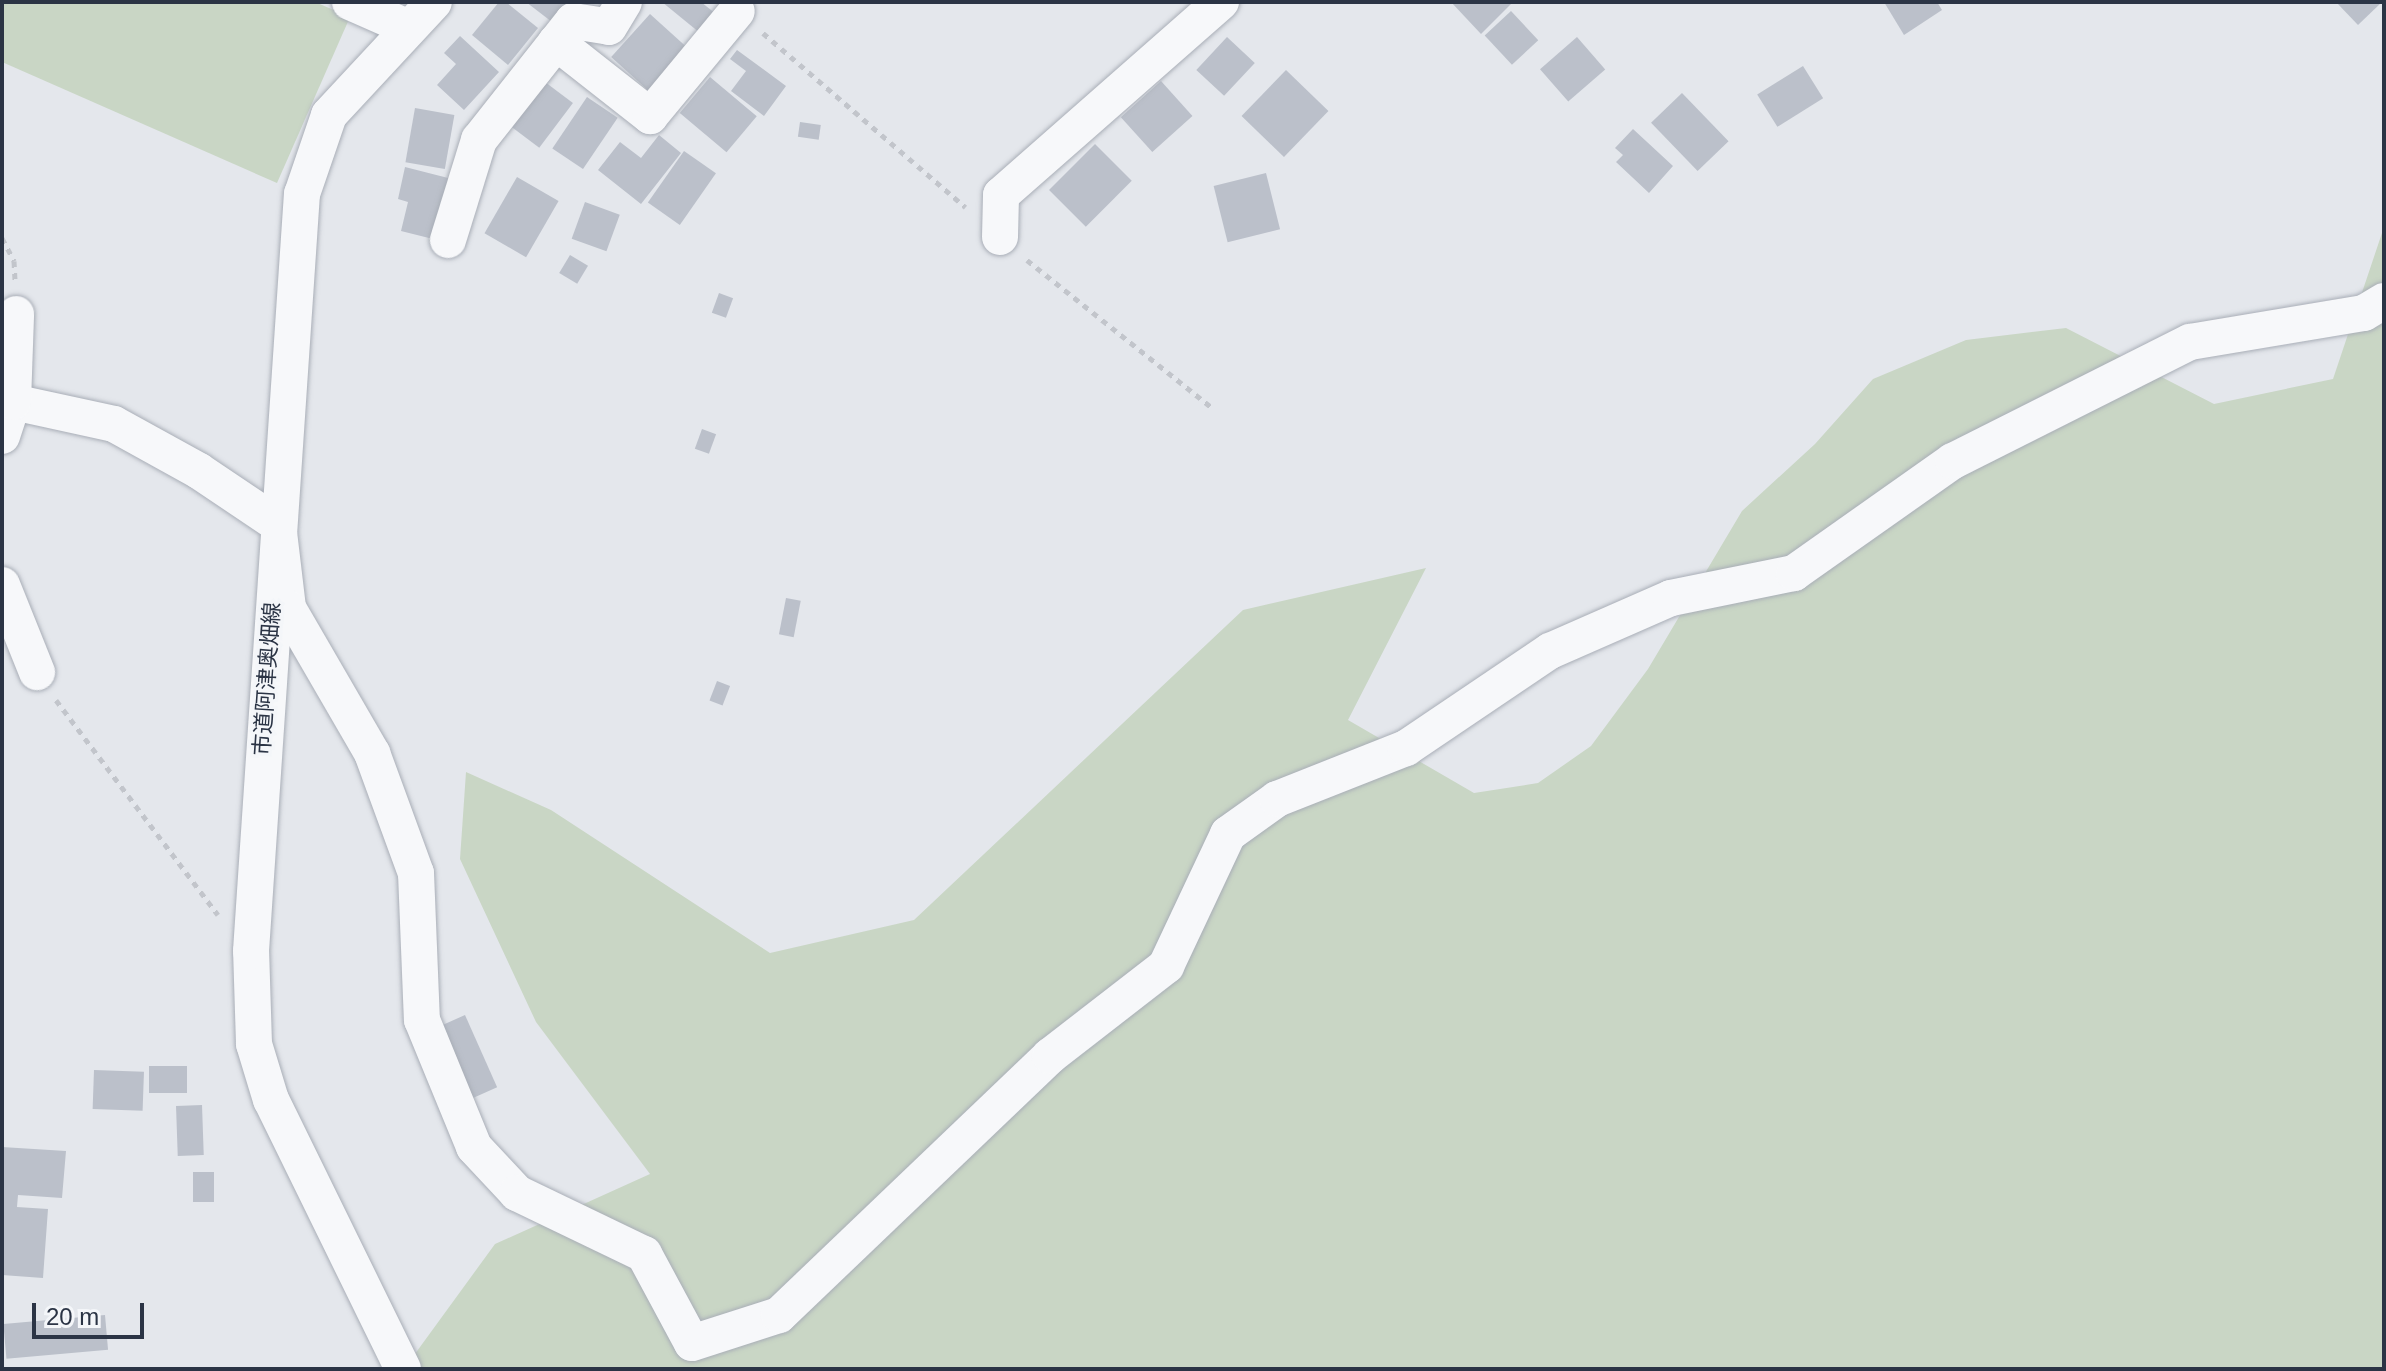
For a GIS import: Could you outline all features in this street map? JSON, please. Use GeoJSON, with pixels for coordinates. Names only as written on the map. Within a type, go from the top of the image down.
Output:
{"type":"FeatureCollection","features":[{"type":"Feature","properties":{"kind":"street"},"geometry":{"type":"LineString","coordinates":[[350,2],[409,28]]}},
{"type":"Feature","properties":{"kind":"street","name":"市道阿津奥畑線"},"geometry":{"type":"LineString","coordinates":[[403,1369],[271,1100],[254,1044],[251,951],[296,247],[312,155],[329,115],[434,2]]}},
{"type":"Feature","properties":{"kind":"street"},"geometry":{"type":"LineString","coordinates":[[448,240],[479,140],[573,21],[609,27],[624,2]]}},
{"type":"Feature","properties":{"kind":"street"},"geometry":{"type":"LineString","coordinates":[[1000,237],[1001,195],[1221,2]]}},
{"type":"Feature","properties":{"kind":"street"},"geometry":{"type":"LineString","coordinates":[[556,42],[650,116],[737,11]]}},
{"type":"Feature","properties":{"kind":"street"},"geometry":{"type":"LineString","coordinates":[[16,314],[7,419],[114,424],[199,471],[278,524],[288,608],[372,753],[416,873],[422,1020],[474,1147],[517,1193],[644,1254],[692,1343],[779,1315],[1050,1056],[1166,966],[1228,834],[1277,799],[1406,748],[1550,651],[1671,598],[1794,573],[1953,461],[2190,342],[2364,313],[2384,301]]}},
{"type":"Feature","properties":{"kind":"street"},"geometry":{"type":"LineString","coordinates":[[2,585],[37,672]]}},
{"type":"Feature","properties":{"kind":"path"},"geometry":{"type":"LineString","coordinates":[[37,672],[204,900],[251,951]]}},
{"type":"Feature","properties":{"kind":"green space"},"geometry":{"type":"Polygon","coordinates":[[[2,2],[315,2],[350,17],[277,183],[2,62],[2,2]]]}},
{"type":"Feature","properties":{"kind":"green space"},"geometry":{"type":"Polygon","coordinates":[[[2384,227],[2384,1369],[404,1369],[495,1244],[650,1174],[536,1022],[460,859],[466,772],[551,810],[770,953],[914,920],[1243,610],[1426,568],[1348,720],[1474,793],[1538,783],[1591,746],[1648,669],[1742,511],[1815,444],[1873,379],[1966,340],[2066,328],[2214,404],[2333,379],[2384,227]]]}},
{"type":"Feature","properties":{"kind":"building"},"geometry":{"type":"Polygon","coordinates":[[[499,2],[506,2],[538,28],[508,65],[472,35],[499,2]]]}},
{"type":"Feature","properties":{"kind":"building"},"geometry":{"type":"Polygon","coordinates":[[[526,2],[567,2],[552,22],[526,2]]]}},
{"type":"Feature","properties":{"kind":"building"},"geometry":{"type":"Polygon","coordinates":[[[662,2],[701,2],[716,14],[700,33],[662,2]]]}},
{"type":"Feature","properties":{"kind":"building"},"geometry":{"type":"Polygon","coordinates":[[[1451,2],[1508,2],[1511,4],[1481,34],[1451,2]]]}},
{"type":"Feature","properties":{"kind":"building"},"geometry":{"type":"Polygon","coordinates":[[[1884,2],[1937,2],[1942,10],[1904,35],[1884,2]]]}},
{"type":"Feature","properties":{"kind":"building"},"geometry":{"type":"Polygon","coordinates":[[[2336,2],[2382,2],[2358,25],[2336,2]]]}},
{"type":"Feature","properties":{"kind":"building"},"geometry":{"type":"Polygon","coordinates":[[[1511,11],[1538,40],[1512,65],[1485,36],[1511,11]]]}},
{"type":"Feature","properties":{"kind":"building"},"geometry":{"type":"Polygon","coordinates":[[[650,14],[688,48],[649,91],[611,57],[650,14]]]}},
{"type":"Feature","properties":{"kind":"building"},"geometry":{"type":"Polygon","coordinates":[[[460,36],[499,72],[464,110],[437,85],[456,64],[444,53],[460,36]]]}},
{"type":"Feature","properties":{"kind":"building"},"geometry":{"type":"Polygon","coordinates":[[[1227,37],[1255,63],[1224,96],[1196,70],[1227,37]]]}},
{"type":"Feature","properties":{"kind":"building"},"geometry":{"type":"Polygon","coordinates":[[[1577,37],[1605,69],[1568,102],[1540,69],[1577,37]]]}},
{"type":"Feature","properties":{"kind":"building"},"geometry":{"type":"Polygon","coordinates":[[[737,50],[786,86],[764,116],[731,91],[746,71],[730,59],[737,50]]]}},
{"type":"Feature","properties":{"kind":"building"},"geometry":{"type":"Polygon","coordinates":[[[1803,66],[1823,98],[1777,127],[1757,95],[1803,66]]]}},
{"type":"Feature","properties":{"kind":"building"},"geometry":{"type":"Polygon","coordinates":[[[1286,70],[1328,111],[1284,157],[1242,116],[1286,70]]]}},
{"type":"Feature","properties":{"kind":"building"},"geometry":{"type":"Polygon","coordinates":[[[710,77],[757,116],[727,152],[680,113],[710,77]]]}},
{"type":"Feature","properties":{"kind":"building"},"geometry":{"type":"Polygon","coordinates":[[[541,79],[573,103],[539,148],[507,124],[541,79]]]}},
{"type":"Feature","properties":{"kind":"building"},"geometry":{"type":"Polygon","coordinates":[[[1161,81],[1192,116],[1152,152],[1121,117],[1161,81]]]}},
{"type":"Feature","properties":{"kind":"building"},"geometry":{"type":"Polygon","coordinates":[[[1682,93],[1729,141],[1698,171],[1651,123],[1682,93]]]}},
{"type":"Feature","properties":{"kind":"building"},"geometry":{"type":"Polygon","coordinates":[[[587,97],[618,118],[583,169],[552,148],[587,97]]]}},
{"type":"Feature","properties":{"kind":"building"},"geometry":{"type":"Polygon","coordinates":[[[415,108],[454,115],[445,169],[405,162],[415,108]]]}},
{"type":"Feature","properties":{"kind":"building"},"geometry":{"type":"Polygon","coordinates":[[[800,122],[821,125],[819,140],[798,137],[800,122]]]}},
{"type":"Feature","properties":{"kind":"building"},"geometry":{"type":"Polygon","coordinates":[[[1633,129],[1673,166],[1649,193],[1616,162],[1623,155],[1615,148],[1633,129]]]}},
{"type":"Feature","properties":{"kind":"building"},"geometry":{"type":"Polygon","coordinates":[[[659,135],[681,153],[641,204],[598,170],[620,142],[641,158],[659,135]]]}},
{"type":"Feature","properties":{"kind":"building"},"geometry":{"type":"Polygon","coordinates":[[[1095,144],[1132,181],[1086,227],[1049,190],[1095,144]]]}},
{"type":"Feature","properties":{"kind":"building"},"geometry":{"type":"Polygon","coordinates":[[[684,151],[716,173],[680,225],[648,203],[684,151]]]}},
{"type":"Feature","properties":{"kind":"building"},"geometry":{"type":"Polygon","coordinates":[[[405,167],[452,179],[437,240],[401,231],[408,202],[398,199],[405,167]]]}},
{"type":"Feature","properties":{"kind":"building"},"geometry":{"type":"Polygon","coordinates":[[[1266,173],[1280,229],[1228,242],[1214,186],[1266,173]]]}},
{"type":"Feature","properties":{"kind":"building"},"geometry":{"type":"Polygon","coordinates":[[[517,177],[559,201],[526,257],[484,233],[517,177]]]}},
{"type":"Feature","properties":{"kind":"building"},"geometry":{"type":"Polygon","coordinates":[[[585,202],[620,215],[606,251],[572,239],[585,202]]]}},
{"type":"Feature","properties":{"kind":"building"},"geometry":{"type":"Polygon","coordinates":[[[570,255],[588,266],[577,284],[559,273],[570,255]]]}},
{"type":"Feature","properties":{"kind":"building"},"geometry":{"type":"Polygon","coordinates":[[[719,293],[733,298],[726,318],[712,313],[719,293]]]}},
{"type":"Feature","properties":{"kind":"building"},"geometry":{"type":"Polygon","coordinates":[[[702,429],[716,434],[709,454],[695,449],[702,429]]]}},
{"type":"Feature","properties":{"kind":"building"},"geometry":{"type":"Polygon","coordinates":[[[786,598],[801,601],[794,637],[779,634],[786,598]]]}},
{"type":"Feature","properties":{"kind":"building"},"geometry":{"type":"Polygon","coordinates":[[[717,681],[730,686],[723,706],[709,701],[717,681]]]}},
{"type":"Feature","properties":{"kind":"building"},"geometry":{"type":"Polygon","coordinates":[[[465,1015],[497,1087],[465,1101],[433,1029],[465,1015]]]}},
{"type":"Feature","properties":{"kind":"building"},"geometry":{"type":"Polygon","coordinates":[[[149,1066],[187,1066],[187,1093],[149,1093],[149,1066]]]}},
{"type":"Feature","properties":{"kind":"building"},"geometry":{"type":"Polygon","coordinates":[[[94,1070],[144,1072],[143,1111],[93,1109],[94,1070]]]}},
{"type":"Feature","properties":{"kind":"building"},"geometry":{"type":"Polygon","coordinates":[[[202,1105],[204,1155],[178,1156],[176,1106],[202,1105]]]}},
{"type":"Feature","properties":{"kind":"building"},"geometry":{"type":"Polygon","coordinates":[[[2,1147],[66,1151],[62,1198],[18,1195],[17,1207],[48,1209],[43,1278],[2,1275],[2,1147]]]}},
{"type":"Feature","properties":{"kind":"building"},"geometry":{"type":"Polygon","coordinates":[[[193,1172],[214,1172],[214,1202],[193,1202],[193,1172]]]}},
{"type":"Feature","properties":{"kind":"building"},"geometry":{"type":"Polygon","coordinates":[[[105,1315],[108,1350],[6,1359],[3,1324],[105,1315]]]}}]}
